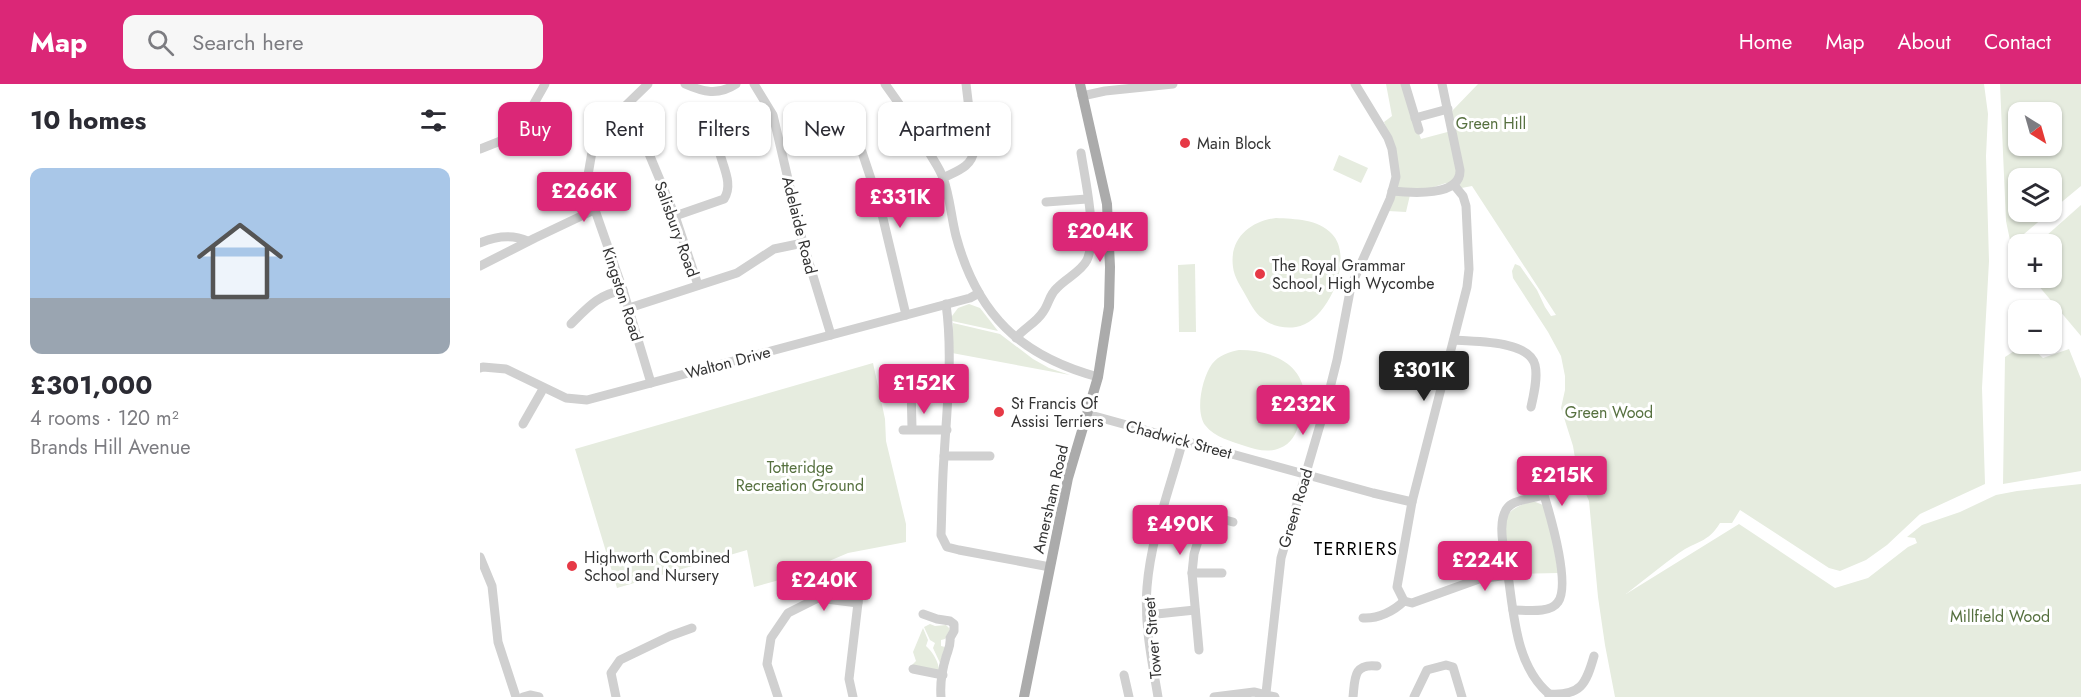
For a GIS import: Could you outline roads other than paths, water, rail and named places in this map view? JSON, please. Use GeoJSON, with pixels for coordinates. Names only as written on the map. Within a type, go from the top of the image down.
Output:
{"type":"FeatureCollection","features":[{"type":"Feature","properties":{"kind":"main road","name":"Amersham Road"},"geometry":{"type":"LineString","coordinates":[[1024,697],[1068,478],[1098,377],[1108,308],[1110,256],[1107,204],[1080,84]]}},
{"type":"Feature","properties":{"kind":"street"},"geometry":{"type":"LineString","coordinates":[[480,149],[508,138],[519,130],[545,84]]}},
{"type":"Feature","properties":{"kind":"street","name":"Kingston Road"},"geometry":{"type":"LineString","coordinates":[[629,102],[648,84]]}},
{"type":"Feature","properties":{"kind":"street"},"geometry":{"type":"LineString","coordinates":[[684,84],[706,93],[729,89],[736,84]]}},
{"type":"Feature","properties":{"kind":"street","name":"Adelaide Road"},"geometry":{"type":"LineString","coordinates":[[754,84],[773,115],[803,243],[831,335]]}},
{"type":"Feature","properties":{"kind":"street"},"geometry":{"type":"LineString","coordinates":[[885,84],[911,119],[943,178],[964,263],[992,315],[1036,353],[1054,362],[1098,377]]}},
{"type":"Feature","properties":{"kind":"street"},"geometry":{"type":"LineString","coordinates":[[943,178],[960,170],[973,158],[966,84]]}},
{"type":"Feature","properties":{"kind":"street"},"geometry":{"type":"LineString","coordinates":[[1082,96],[1105,91],[1173,84]]}},
{"type":"Feature","properties":{"kind":"street"},"geometry":{"type":"LineString","coordinates":[[1355,84],[1388,138],[1396,177],[1392,191],[1428,191],[1454,185],[1460,174],[1442,84]]}},
{"type":"Feature","properties":{"kind":"street"},"geometry":{"type":"LineString","coordinates":[[1406,84],[1419,129]]}},
{"type":"Feature","properties":{"kind":"street"},"geometry":{"type":"LineString","coordinates":[[1415,118],[1448,109]]}},
{"type":"Feature","properties":{"kind":"street"},"geometry":{"type":"LineString","coordinates":[[1016,338],[1044,312],[1051,294],[1058,286],[1081,268],[1086,261],[1091,243],[1088,199],[1081,153]]}},
{"type":"Feature","properties":{"kind":"street","name":"Kingston Road"},"geometry":{"type":"LineString","coordinates":[[591,156],[588,175],[589,194],[623,290],[651,383]]}},
{"type":"Feature","properties":{"kind":"street","name":"Salisbury Road"},"geometry":{"type":"LineString","coordinates":[[650,156],[675,216],[698,285]]}},
{"type":"Feature","properties":{"kind":"street"},"geometry":{"type":"LineString","coordinates":[[675,216],[724,199],[728,192],[728,183],[721,156]]}},
{"type":"Feature","properties":{"kind":"street"},"geometry":{"type":"LineString","coordinates":[[863,156],[880,206],[906,315]]}},
{"type":"Feature","properties":{"kind":"street"},"geometry":{"type":"LineString","coordinates":[[1404,601],[1397,586],[1412,502],[1467,287],[1469,269],[1466,206],[1463,196],[1454,185]]}},
{"type":"Feature","properties":{"kind":"street","name":"Green Road"},"geometry":{"type":"LineString","coordinates":[[1271,695],[1281,558],[1337,360],[1351,286],[1392,191]]}},
{"type":"Feature","properties":{"kind":"street"},"geometry":{"type":"LineString","coordinates":[[1046,202],[1088,199]]}},
{"type":"Feature","properties":{"kind":"street"},"geometry":{"type":"LineString","coordinates":[[480,266],[594,210]]}},
{"type":"Feature","properties":{"kind":"street"},"geometry":{"type":"LineString","coordinates":[[480,243],[514,236],[528,241]]}},
{"type":"Feature","properties":{"kind":"street"},"geometry":{"type":"LineString","coordinates":[[628,308],[736,273],[774,249],[803,243]]}},
{"type":"Feature","properties":{"kind":"street"},"geometry":{"type":"LineString","coordinates":[[571,324],[594,301],[607,293],[623,290]]}},
{"type":"Feature","properties":{"kind":"street","name":"Walton Drive"},"geometry":{"type":"LineString","coordinates":[[480,368],[506,369],[566,398],[587,400],[970,298],[979,293]]}},
{"type":"Feature","properties":{"kind":"street"},"geometry":{"type":"LineString","coordinates":[[946,304],[949,329],[947,430],[941,535],[947,547],[1050,567]]}},
{"type":"Feature","properties":{"kind":"street"},"geometry":{"type":"LineString","coordinates":[[1454,340],[1517,347],[1529,353],[1535,365],[1535,390],[1531,407]]}},
{"type":"Feature","properties":{"kind":"street"},"geometry":{"type":"LineString","coordinates":[[911,384],[908,429],[947,430]]}},
{"type":"Feature","properties":{"kind":"street"},"geometry":{"type":"LineString","coordinates":[[523,424],[543,388]]}},
{"type":"Feature","properties":{"kind":"street","name":"Chadwick Street"},"geometry":{"type":"LineString","coordinates":[[1087,414],[1412,502]]}},
{"type":"Feature","properties":{"kind":"street","name":"Tower Street"},"geometry":{"type":"LineString","coordinates":[[1158,697],[1151,658],[1147,588],[1152,554],[1183,440]]}},
{"type":"Feature","properties":{"kind":"street"},"geometry":{"type":"LineString","coordinates":[[944,456],[990,456]]}},
{"type":"Feature","properties":{"kind":"street"},"geometry":{"type":"LineString","coordinates":[[1513,610],[1547,609],[1558,602],[1562,592],[1556,534],[1538,470]]}},
{"type":"Feature","properties":{"kind":"street"},"geometry":{"type":"LineString","coordinates":[[1544,495],[1512,504],[1504,512],[1501,523],[1516,633],[1532,675],[1549,696],[1565,695],[1581,688],[1593,672],[1594,656]]}},
{"type":"Feature","properties":{"kind":"street"},"geometry":{"type":"LineString","coordinates":[[1199,650],[1192,573],[1194,554],[1206,515],[1233,522]]}},
{"type":"Feature","properties":{"kind":"street"},"geometry":{"type":"LineString","coordinates":[[480,557],[492,586],[498,642],[516,697]]}},
{"type":"Feature","properties":{"kind":"street"},"geometry":{"type":"LineString","coordinates":[[1192,573],[1222,573]]}},
{"type":"Feature","properties":{"kind":"street"},"geometry":{"type":"LineString","coordinates":[[1404,601],[1412,603],[1479,579],[1508,575]]}},
{"type":"Feature","properties":{"kind":"street"},"geometry":{"type":"LineString","coordinates":[[853,697],[849,679],[860,586],[857,582]]}},
{"type":"Feature","properties":{"kind":"street"},"geometry":{"type":"LineString","coordinates":[[778,697],[767,664],[771,638],[788,613],[818,598],[858,603]]}},
{"type":"Feature","properties":{"kind":"street"},"geometry":{"type":"LineString","coordinates":[[1363,618],[1370,618],[1396,609],[1404,601]]}},
{"type":"Feature","properties":{"kind":"street"},"geometry":{"type":"LineString","coordinates":[[1147,615],[1195,610]]}},
{"type":"Feature","properties":{"kind":"street"},"geometry":{"type":"LineString","coordinates":[[923,614],[951,621],[954,624],[943,675],[941,697]]}},
{"type":"Feature","properties":{"kind":"street"},"geometry":{"type":"LineString","coordinates":[[616,697],[611,673],[620,660],[692,628]]}},
{"type":"Feature","properties":{"kind":"street"},"geometry":{"type":"LineString","coordinates":[[1353,697],[1356,674],[1360,668],[1368,665],[1377,666]]}},
{"type":"Feature","properties":{"kind":"street"},"geometry":{"type":"LineString","coordinates":[[1414,697],[1427,670],[1446,665],[1453,668],[1462,697]]}},
{"type":"Feature","properties":{"kind":"street"},"geometry":{"type":"LineString","coordinates":[[913,669],[943,675]]}},
{"type":"Feature","properties":{"kind":"street"},"geometry":{"type":"LineString","coordinates":[[1124,675],[1129,697]]}},
{"type":"Feature","properties":{"kind":"street"},"geometry":{"type":"LineString","coordinates":[[1214,697],[1254,692],[1271,695]]}},
{"type":"Feature","properties":{"kind":"street"},"geometry":{"type":"LineString","coordinates":[[523,697],[530,695],[539,697]]}},
{"type":"Feature","properties":{"kind":"place","name":"Main Block"},"geometry":{"type":"Point","coordinates":[1185,143]}},
{"type":"Feature","properties":{"kind":"place","name":"The Royal Grammar School, High Wycombe"},"geometry":{"type":"Point","coordinates":[1260,274]}},
{"type":"Feature","properties":{"kind":"place","name":"St Francis Of Assisi Terriers"},"geometry":{"type":"Point","coordinates":[999,412]}},
{"type":"Feature","properties":{"kind":"place","name":"Highworth Combined School and Nursery"},"geometry":{"type":"Point","coordinates":[572,566]}},
{"type":"Feature","properties":{"kind":"district","name":"TERRIERS"},"geometry":{"type":"Point","coordinates":[1356,549]}},
{"type":"Feature","properties":{"kind":"park label","name":"Green Hill"},"geometry":{"type":"Point","coordinates":[1491,123]}},
{"type":"Feature","properties":{"kind":"park label","name":"Green Wood"},"geometry":{"type":"Point","coordinates":[1609,412]}},
{"type":"Feature","properties":{"kind":"park label","name":"Totteridge Recreation Ground"},"geometry":{"type":"Point","coordinates":[800,476]}},
{"type":"Feature","properties":{"kind":"park label","name":"Millfield Wood"},"geometry":{"type":"Point","coordinates":[2000,616]}}]}
